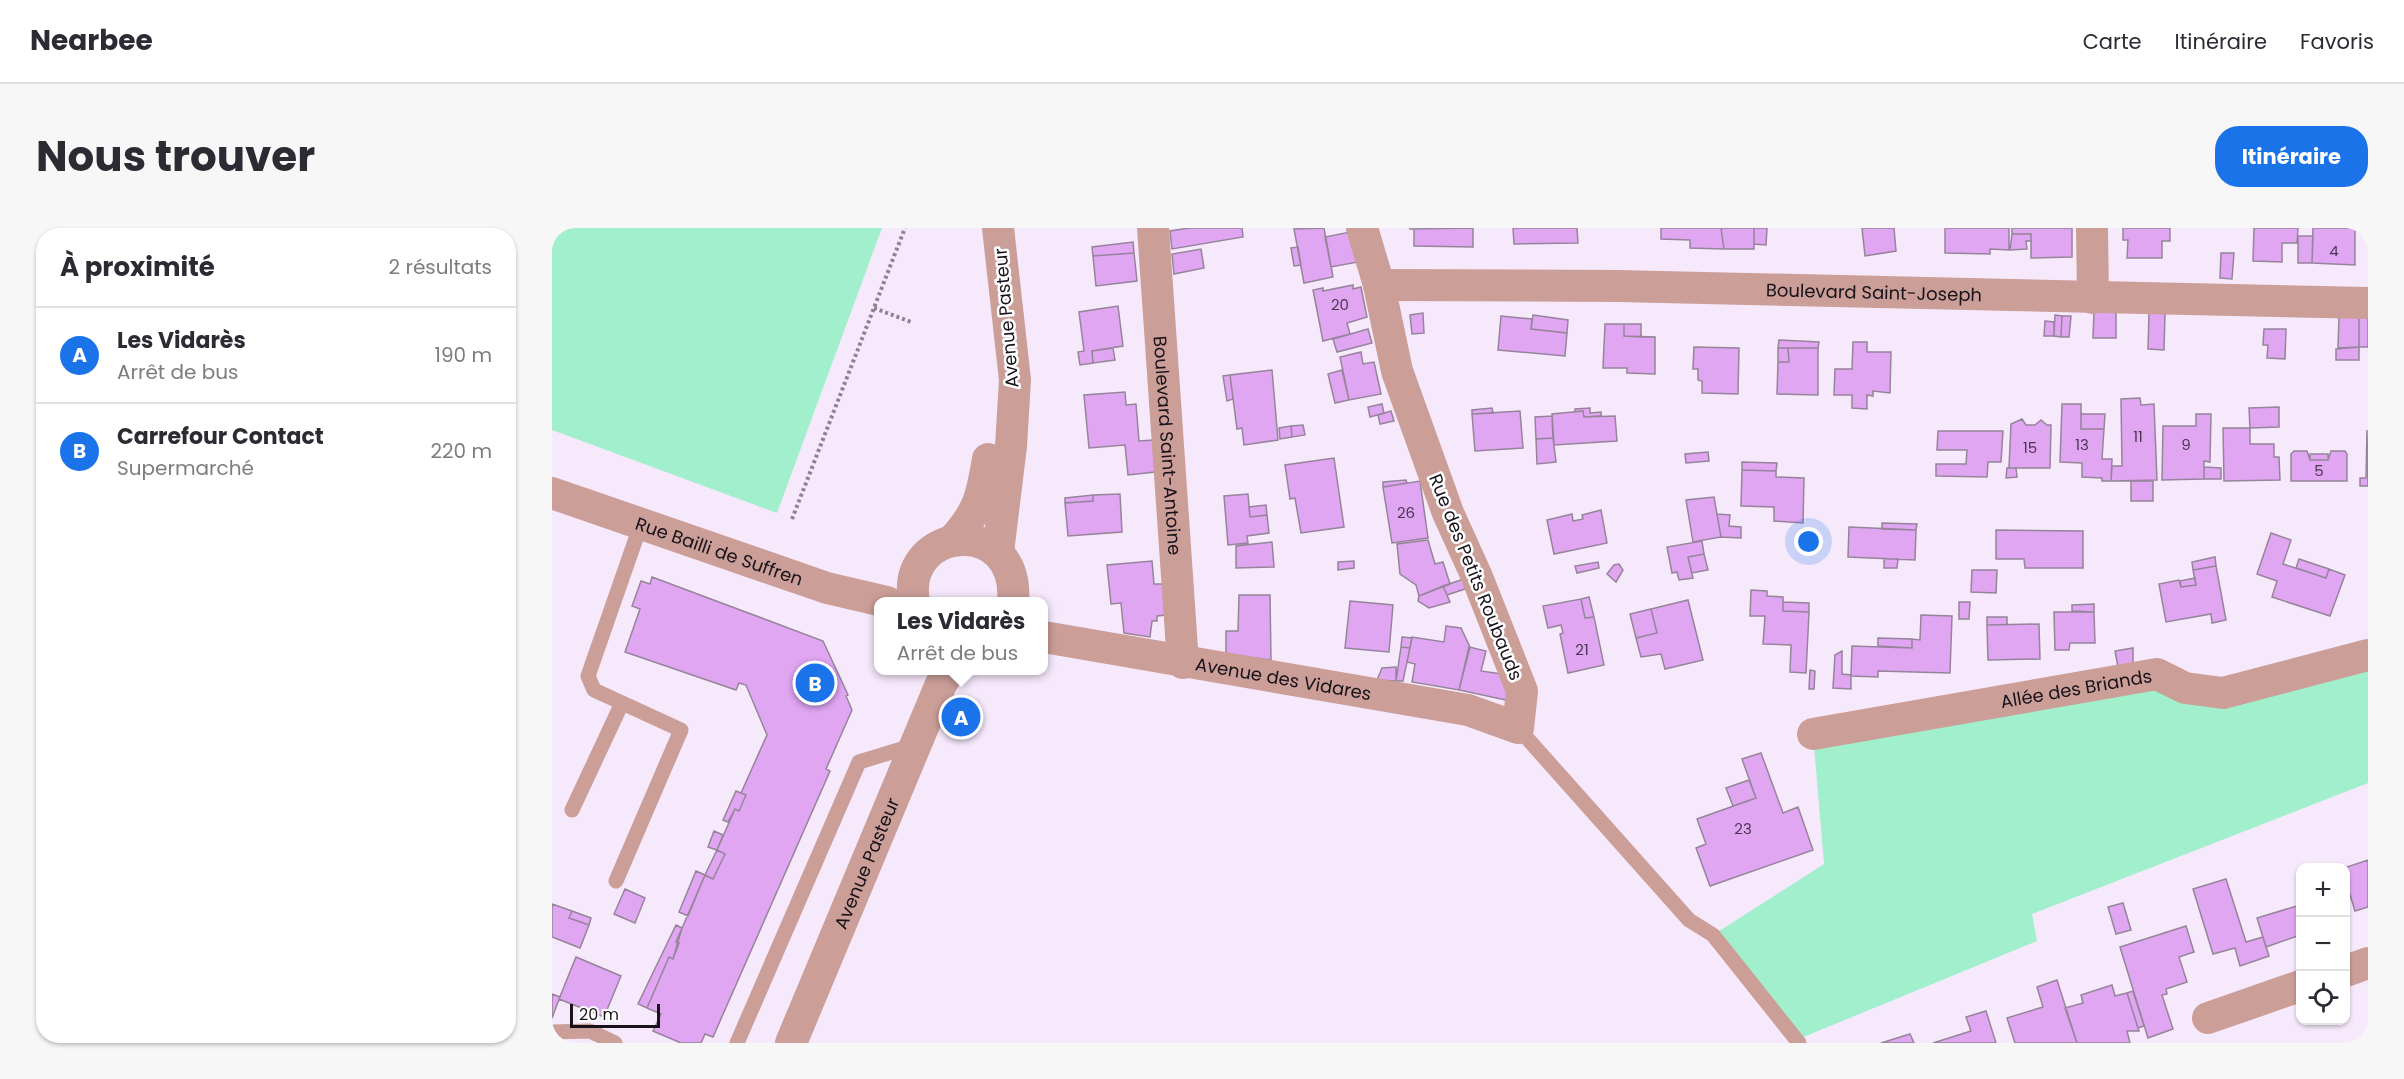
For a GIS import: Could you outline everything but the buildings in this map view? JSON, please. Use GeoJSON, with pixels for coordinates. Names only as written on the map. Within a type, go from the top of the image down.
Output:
{"type":"FeatureCollection","features":[{"type":"Feature","properties":{"kind":"street","name":"Avenue Pasteur"},"geometry":{"type":"LineString","coordinates":[[953,540],[970,522],[982,498],[991,439],[995,381],[979,228]]}},
{"type":"Feature","properties":{"kind":"street","name":"Avenue Pasteur"},"geometry":{"type":"LineString","coordinates":[[998,228],[1014,380],[1011,446],[998,552]]}},
{"type":"Feature","properties":{"kind":"street","name":"Boulevard Saint-Antoine"},"geometry":{"type":"LineString","coordinates":[[1153,228],[1183,663]]}},
{"type":"Feature","properties":{"kind":"street","name":"Rue des Petits Roubauds"},"geometry":{"type":"LineString","coordinates":[[1362,228],[1379,285],[1397,371],[1448,513],[1477,577],[1522,691],[1518,728]]}},
{"type":"Feature","properties":{"kind":"street"},"geometry":{"type":"LineString","coordinates":[[2092,228],[2093,298]]}},
{"type":"Feature","properties":{"kind":"street","name":"Boulevard Saint-Joseph"},"geometry":{"type":"LineString","coordinates":[[1379,285],[1630,286],[2368,303]]}},
{"type":"Feature","properties":{"kind":"street","name":"Rue Bailli de Suffren"},"geometry":{"type":"LineString","coordinates":[[552,493],[827,588],[874,599]]}},
{"type":"Feature","properties":{"kind":"street"},"geometry":{"type":"LineString","coordinates":[[913,597],[915,573],[924,557],[937,546],[953,540],[969,539],[984,543],[998,552],[1010,566],[1015,585],[1014,597]]}},
{"type":"Feature","properties":{"kind":"street","name":"Avenue des Vidares"},"geometry":{"type":"LineString","coordinates":[[1048,637],[1183,663],[1468,710],[1518,728]]}},
{"type":"Feature","properties":{"kind":"street","name":"Allée des Briands"},"geometry":{"type":"LineString","coordinates":[[1813,734],[2157,674],[2185,688],[2223,693],[2368,655]]}},
{"type":"Feature","properties":{"kind":"street","name":"Avenue Pasteur"},"geometry":{"type":"LineString","coordinates":[[790,1043],[918,744],[943,675]]}},
{"type":"Feature","properties":{"kind":"street"},"geometry":{"type":"LineString","coordinates":[[2350,970],[2368,963]]}},
{"type":"Feature","properties":{"kind":"street"},"geometry":{"type":"LineString","coordinates":[[2208,1018],[2296,988]]}},
{"type":"Feature","properties":{"kind":"lane"},"geometry":{"type":"LineString","coordinates":[[616,881],[681,730],[594,690],[588,676],[641,524]]}},
{"type":"Feature","properties":{"kind":"lane"},"geometry":{"type":"LineString","coordinates":[[572,810],[622,703]]}},
{"type":"Feature","properties":{"kind":"lane"},"geometry":{"type":"LineString","coordinates":[[1518,728],[1689,920],[1713,935],[1799,1043]]}},
{"type":"Feature","properties":{"kind":"lane"},"geometry":{"type":"LineString","coordinates":[[737,1043],[859,762],[918,744]]}},
{"type":"Feature","properties":{"kind":"lane"},"geometry":{"type":"LineString","coordinates":[[552,1032],[590,1031],[615,1043]]}},
{"type":"Feature","properties":{"kind":"path"},"geometry":{"type":"LineString","coordinates":[[792,519],[905,228]]}},
{"type":"Feature","properties":{"kind":"path"},"geometry":{"type":"LineString","coordinates":[[874,308],[910,322]]}},
{"type":"Feature","properties":{"kind":"green space"},"geometry":{"type":"Polygon","coordinates":[[[552,228],[882,228],[777,513],[552,430],[552,228]]]}},
{"type":"Feature","properties":{"kind":"green space"},"geometry":{"type":"Polygon","coordinates":[[[2368,655],[2368,783],[2032,914],[2037,941],[1796,1040],[1713,935],[1824,864],[1813,734],[2157,674],[2185,688],[2368,655]]]}},
{"type":"Feature","properties":{"kind":"place","name":"Carrefour Contact"},"geometry":{"type":"Point","coordinates":[815,683]}},
{"type":"Feature","properties":{"kind":"place","name":"Les Vidarès"},"geometry":{"type":"Point","coordinates":[961,717]}}]}
